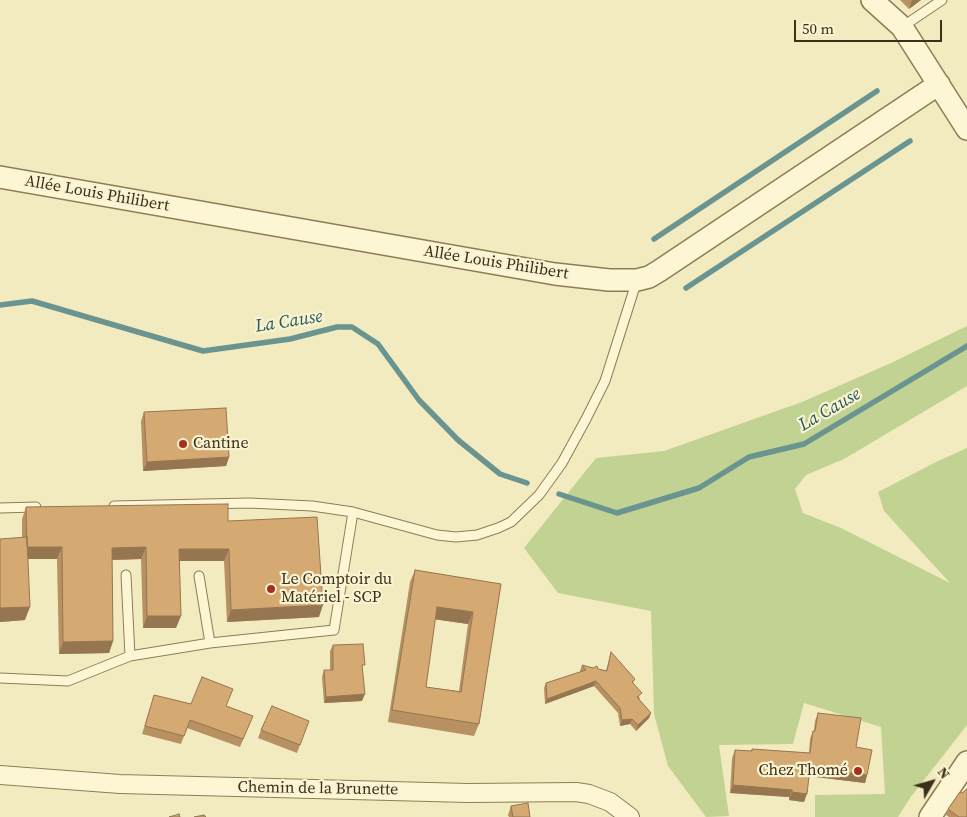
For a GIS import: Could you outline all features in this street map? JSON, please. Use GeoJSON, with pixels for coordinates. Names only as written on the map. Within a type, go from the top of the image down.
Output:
{"type":"FeatureCollection","features":[{"type":"Feature","properties":{"kind":"street"},"geometry":{"type":"LineString","coordinates":[[872,0],[902,27],[967,129]]}},
{"type":"Feature","properties":{"kind":"street","name":"Allée Louis Philibert"},"geometry":{"type":"LineString","coordinates":[[0,177],[556,274],[609,280],[637,280],[659,272],[939,84]]}},
{"type":"Feature","properties":{"kind":"street"},"geometry":{"type":"LineString","coordinates":[[930,817],[967,762]]}},
{"type":"Feature","properties":{"kind":"street","name":"Chemin de la Brunette"},"geometry":{"type":"LineString","coordinates":[[0,775],[120,784],[468,793],[576,792],[589,794],[610,802],[630,817]]}},
{"type":"Feature","properties":{"kind":"lane"},"geometry":{"type":"LineString","coordinates":[[902,27],[942,0]]}},
{"type":"Feature","properties":{"kind":"lane"},"geometry":{"type":"LineString","coordinates":[[110,506],[249,503],[336,508],[437,535],[456,537],[477,535],[511,522],[539,495],[562,462],[586,419],[605,381],[637,280]]}},
{"type":"Feature","properties":{"kind":"lane"},"geometry":{"type":"LineString","coordinates":[[0,508],[50,507]]}},
{"type":"Feature","properties":{"kind":"lane"},"geometry":{"type":"LineString","coordinates":[[0,678],[68,681],[130,656],[210,643],[334,630],[353,512]]}},
{"type":"Feature","properties":{"kind":"lane"},"geometry":{"type":"LineString","coordinates":[[126,575],[130,656]]}},
{"type":"Feature","properties":{"kind":"lane"},"geometry":{"type":"LineString","coordinates":[[199,576],[210,643]]}},
{"type":"Feature","properties":{"kind":"green space"},"geometry":{"type":"Polygon","coordinates":[[[967,326],[967,386],[844,459],[806,475],[795,489],[803,513],[841,528],[950,583],[884,511],[878,492],[967,448],[967,725],[910,798],[898,817],[815,817],[815,795],[885,794],[881,727],[804,703],[793,744],[719,745],[729,816],[706,817],[668,766],[654,714],[651,611],[558,593],[524,548],[596,458],[664,451],[802,402],[891,363],[967,326]]]}},
{"type":"Feature","properties":{"kind":"building","name":"Cantine"},"geometry":{"type":"Polygon","coordinates":[[[226,408],[229,457],[147,462],[144,412],[226,408]]]}},
{"type":"Feature","properties":{"kind":"building"},"geometry":{"type":"Polygon","coordinates":[[[228,504],[228,521],[317,517],[323,605],[231,610],[229,549],[179,549],[181,616],[147,616],[146,547],[112,548],[113,641],[63,642],[62,547],[27,547],[26,507],[228,504]]]}},
{"type":"Feature","properties":{"kind":"building"},"geometry":{"type":"Polygon","coordinates":[[[27,537],[30,607],[0,608],[0,539],[27,537]]]}},
{"type":"Feature","properties":{"kind":"building"},"geometry":{"type":"Polygon","coordinates":[[[415,570],[501,584],[479,724],[392,710],[415,570]],[[437,607],[426,687],[461,692],[473,612],[437,607]]]}},
{"type":"Feature","properties":{"kind":"building"},"geometry":{"type":"Polygon","coordinates":[[[363,644],[365,665],[362,665],[365,694],[326,697],[324,670],[333,670],[333,645],[363,644]]]}},
{"type":"Feature","properties":{"kind":"building"},"geometry":{"type":"Polygon","coordinates":[[[611,652],[635,679],[632,682],[642,693],[637,697],[651,713],[638,725],[632,719],[622,720],[620,708],[596,681],[547,699],[546,683],[586,670],[582,665],[593,668],[597,666],[598,669],[607,671],[611,652]]]}},
{"type":"Feature","properties":{"kind":"building"},"geometry":{"type":"Polygon","coordinates":[[[202,677],[233,689],[226,706],[253,716],[243,739],[190,720],[184,736],[145,726],[154,695],[191,704],[202,677]]]}},
{"type":"Feature","properties":{"kind":"building"},"geometry":{"type":"Polygon","coordinates":[[[272,706],[309,721],[300,745],[261,730],[272,706]]]}},
{"type":"Feature","properties":{"kind":"building"},"geometry":{"type":"Polygon","coordinates":[[[818,713],[861,718],[856,747],[872,750],[867,775],[810,768],[807,794],[792,792],[792,790],[733,785],[735,750],[752,751],[752,749],[810,753],[818,713]]]}},
{"type":"Feature","properties":{"kind":"building"},"geometry":{"type":"Polygon","coordinates":[[[967,789],[967,817],[959,817],[948,809],[960,792],[962,793],[967,789]]]}},
{"type":"Feature","properties":{"kind":"building"},"geometry":{"type":"Polygon","coordinates":[[[528,803],[530,817],[513,817],[511,806],[528,803]]]}},
{"type":"Feature","properties":{"kind":"building"},"geometry":{"type":"Polygon","coordinates":[[[179,814],[180,817],[169,817],[179,814]]]}},
{"type":"Feature","properties":{"kind":"waterway"},"geometry":{"type":"LineString","coordinates":[[654,239],[877,91]]}},
{"type":"Feature","properties":{"kind":"waterway"},"geometry":{"type":"LineString","coordinates":[[686,288],[910,141]]}},
{"type":"Feature","properties":{"kind":"waterway","name":"La Cause"},"geometry":{"type":"LineString","coordinates":[[0,305],[32,301],[203,351],[290,339],[337,327],[352,327],[378,344],[419,400],[458,440],[500,474],[527,483]]}},
{"type":"Feature","properties":{"kind":"waterway","name":"La Cause"},"geometry":{"type":"LineString","coordinates":[[559,494],[617,513],[699,488],[749,457],[804,444],[967,346]]}},
{"type":"Feature","properties":{"kind":"place","name":"Cantine"},"geometry":{"type":"Point","coordinates":[183,444]}},
{"type":"Feature","properties":{"kind":"place","name":"Le Comptoir du Matériel - SCP"},"geometry":{"type":"Point","coordinates":[271,589]}},
{"type":"Feature","properties":{"kind":"place","name":"Chez Thomé"},"geometry":{"type":"Point","coordinates":[858,771]}}]}
